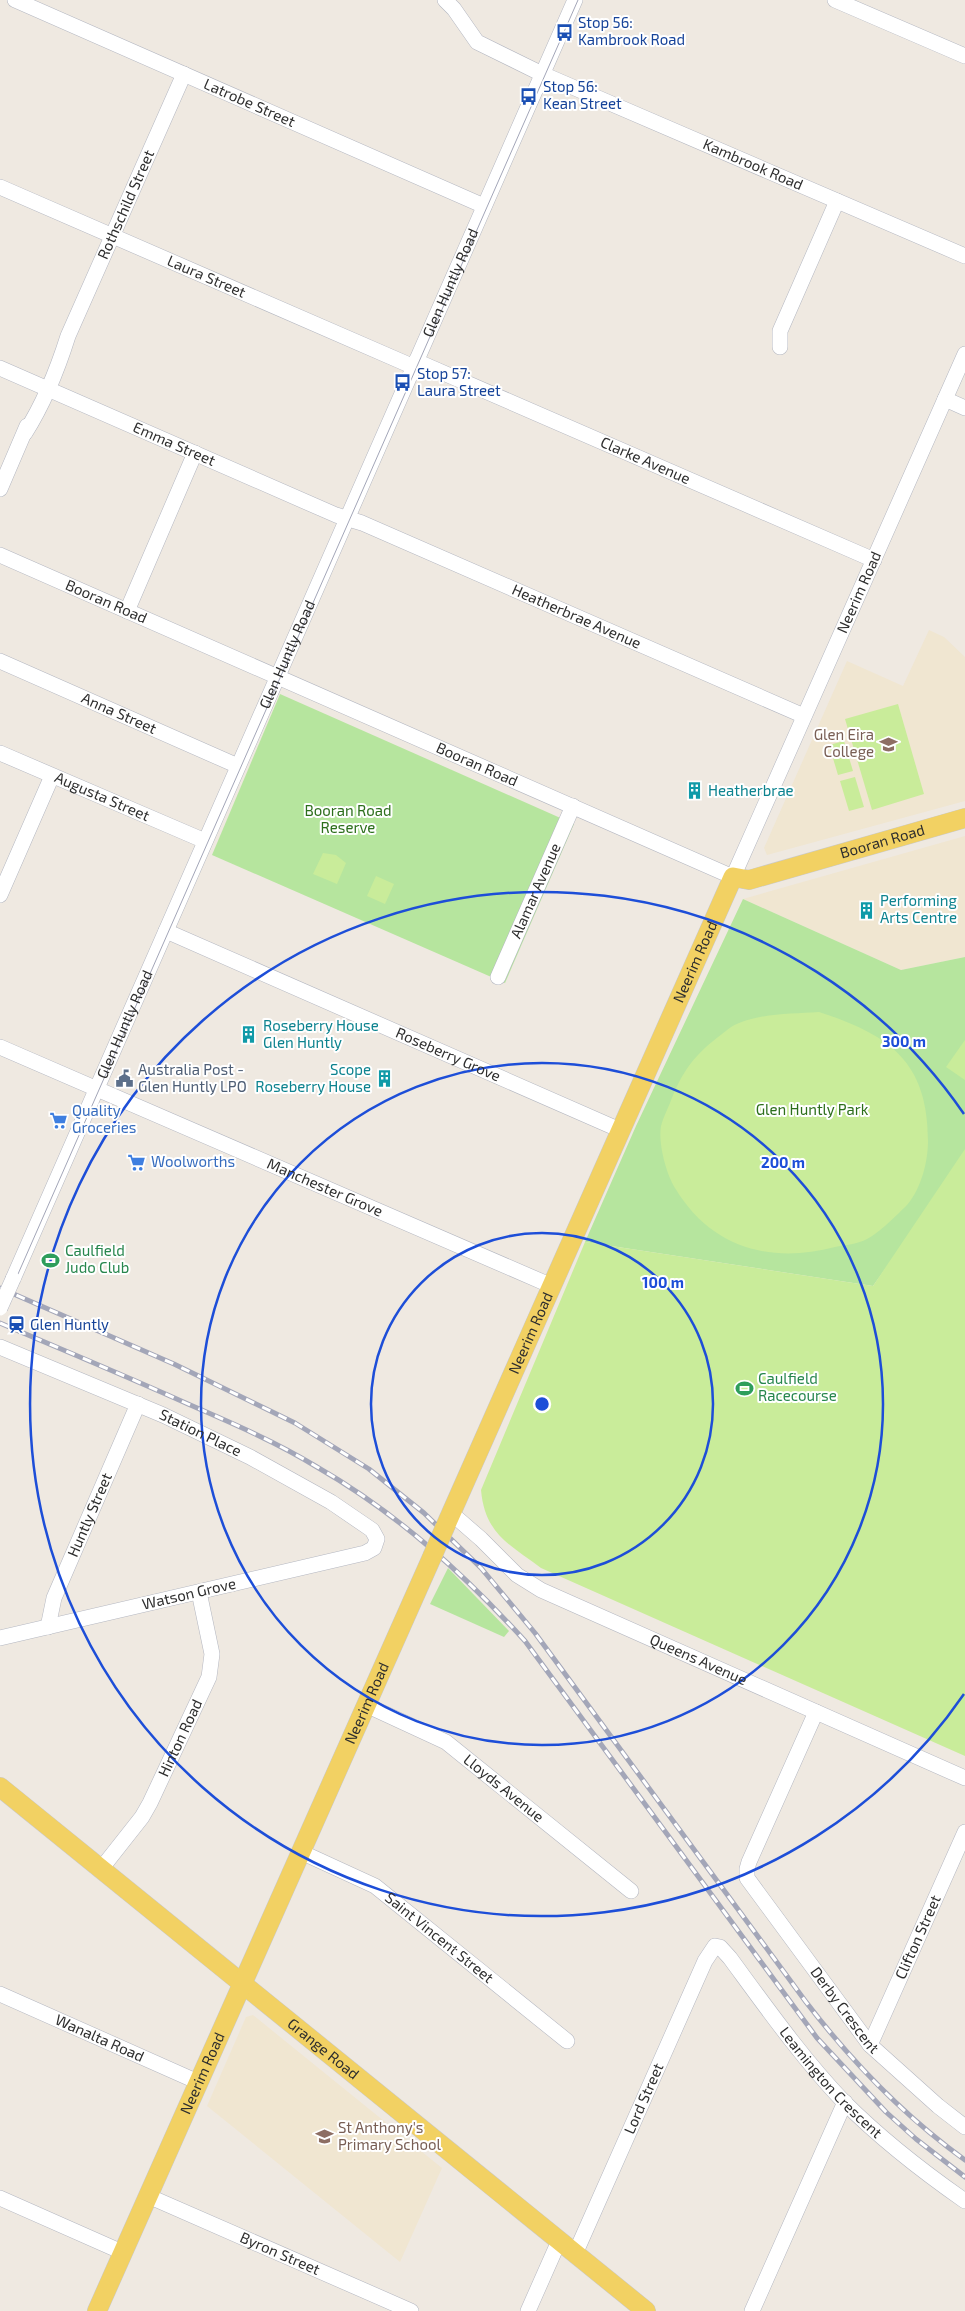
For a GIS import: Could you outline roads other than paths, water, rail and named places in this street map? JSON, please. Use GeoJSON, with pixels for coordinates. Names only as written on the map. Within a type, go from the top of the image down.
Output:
{"type":"FeatureCollection","features":[{"type":"Feature","properties":{"kind":"main road","name":"Booran Road"},"geometry":{"type":"LineString","coordinates":[[733,877],[751,880],[965,818]]}},
{"type":"Feature","properties":{"kind":"main road","name":"Neerim Road"},"geometry":{"type":"LineString","coordinates":[[96,2311],[733,877]]}},
{"type":"Feature","properties":{"kind":"main road","name":"Grange Road"},"geometry":{"type":"LineString","coordinates":[[0,1787],[646,2311]]}},
{"type":"Feature","properties":{"kind":"street","name":"Latrobe Street"},"geometry":{"type":"LineString","coordinates":[[14,0],[484,206]]}},
{"type":"Feature","properties":{"kind":"street","name":"Kambrook Road"},"geometry":{"type":"LineString","coordinates":[[444,0],[454,9],[477,42],[542,74],[964,256]]}},
{"type":"Feature","properties":{"kind":"street","name":"Glen Huntly Road"},"geometry":{"type":"LineString","coordinates":[[0,1308],[575,0]]}},
{"type":"Feature","properties":{"kind":"street"},"geometry":{"type":"LineString","coordinates":[[835,0],[965,56]]}},
{"type":"Feature","properties":{"kind":"street","name":"Rothschild Street"},"geometry":{"type":"LineString","coordinates":[[0,489],[184,74]]}},
{"type":"Feature","properties":{"kind":"street","name":"Laura Street"},"geometry":{"type":"LineString","coordinates":[[0,187],[415,364]]}},
{"type":"Feature","properties":{"kind":"street"},"geometry":{"type":"LineString","coordinates":[[780,347],[780,331],[836,201]]}},
{"type":"Feature","properties":{"kind":"street","name":"Neerim Road"},"geometry":{"type":"LineString","coordinates":[[733,877],[965,354]]}},
{"type":"Feature","properties":{"kind":"street","name":"Clarke Avenue"},"geometry":{"type":"LineString","coordinates":[[415,364],[874,560]]}},
{"type":"Feature","properties":{"kind":"street","name":"Emma Street"},"geometry":{"type":"LineString","coordinates":[[0,368],[336,515],[348,518]]}},
{"type":"Feature","properties":{"kind":"street"},"geometry":{"type":"LineString","coordinates":[[945,399],[965,408]]}},
{"type":"Feature","properties":{"kind":"street"},"geometry":{"type":"LineString","coordinates":[[127,611],[195,453]]}},
{"type":"Feature","properties":{"kind":"street","name":"Heatherbrae Avenue"},"geometry":{"type":"LineString","coordinates":[[348,518],[804,716]]}},
{"type":"Feature","properties":{"kind":"street","name":"Booran Road"},"geometry":{"type":"LineString","coordinates":[[0,556],[733,877]]}},
{"type":"Feature","properties":{"kind":"street","name":"Anna Street"},"geometry":{"type":"LineString","coordinates":[[0,662],[238,766]]}},
{"type":"Feature","properties":{"kind":"street","name":"Augusta Street"},"geometry":{"type":"LineString","coordinates":[[0,753],[206,842]]}},
{"type":"Feature","properties":{"kind":"street"},"geometry":{"type":"LineString","coordinates":[[0,895],[52,776]]}},
{"type":"Feature","properties":{"kind":"street","name":"Alamar Avenue"},"geometry":{"type":"LineString","coordinates":[[498,976],[573,806]]}},
{"type":"Feature","properties":{"kind":"street","name":"Roseberry Grove"},"geometry":{"type":"LineString","coordinates":[[166,931],[620,1130]]}},
{"type":"Feature","properties":{"kind":"street","name":"Manchester Grove"},"geometry":{"type":"LineString","coordinates":[[0,1048],[552,1286]]}},
{"type":"Feature","properties":{"kind":"street","name":"Station Place"},"geometry":{"type":"LineString","coordinates":[[0,1347],[138,1404],[250,1457],[309,1489],[372,1530],[377,1537],[376,1546]]}},
{"type":"Feature","properties":{"kind":"street","name":"Huntly Street"},"geometry":{"type":"LineString","coordinates":[[48,1627],[54,1598],[138,1404]]}},
{"type":"Feature","properties":{"kind":"street","name":"Queens Avenue"},"geometry":{"type":"LineString","coordinates":[[448,1520],[482,1539],[517,1575],[540,1590],[965,1778]]}},
{"type":"Feature","properties":{"kind":"street","name":"Watson Grove"},"geometry":{"type":"LineString","coordinates":[[0,1638],[365,1553],[376,1546]]}},
{"type":"Feature","properties":{"kind":"street","name":"Hinton Road"},"geometry":{"type":"LineString","coordinates":[[101,1869],[150,1804],[209,1677],[212,1654],[199,1592]]}},
{"type":"Feature","properties":{"kind":"street","name":"Lloyds Avenue"},"geometry":{"type":"LineString","coordinates":[[366,1705],[441,1739],[632,1891]]}},
{"type":"Feature","properties":{"kind":"street","name":"Derby Crescent"},"geometry":{"type":"LineString","coordinates":[[816,1712],[749,1862],[746,1875],[760,1897],[870,2044],[965,2128]]}},
{"type":"Feature","properties":{"kind":"street","name":"Clifton Street"},"geometry":{"type":"LineString","coordinates":[[870,2044],[965,1832]]}},
{"type":"Feature","properties":{"kind":"street","name":"Saint Vincent Street"},"geometry":{"type":"LineString","coordinates":[[301,1852],[375,1886],[566,2040]]}},
{"type":"Feature","properties":{"kind":"street","name":"Leamington Crescent"},"geometry":{"type":"LineString","coordinates":[[715,1946],[720,1947],[730,1958],[800,2051],[845,2102],[886,2141],[923,2171],[965,2201]]}},
{"type":"Feature","properties":{"kind":"street","name":"Lord Street"},"geometry":{"type":"LineString","coordinates":[[575,2254],[705,1961],[715,1946]]}},
{"type":"Feature","properties":{"kind":"street","name":"Wanalta Road"},"geometry":{"type":"LineString","coordinates":[[0,1994],[198,2082]]}},
{"type":"Feature","properties":{"kind":"street"},"geometry":{"type":"LineString","coordinates":[[752,2311],[845,2102]]}},
{"type":"Feature","properties":{"kind":"street","name":"Byron Street"},"geometry":{"type":"LineString","coordinates":[[148,2196],[411,2311]]}},
{"type":"Feature","properties":{"kind":"street"},"geometry":{"type":"LineString","coordinates":[[0,2198],[122,2252]]}},
{"type":"Feature","properties":{"kind":"street"},"geometry":{"type":"LineString","coordinates":[[528,2311],[559,2241]]}},
{"type":"Feature","properties":{"kind":"tram line"},"geometry":{"type":"LineString","coordinates":[[0,1315],[578,0]]}},
{"type":"Feature","properties":{"kind":"railway"},"geometry":{"type":"LineString","coordinates":[[0,1288],[174,1364],[295,1423],[369,1469],[424,1513],[481,1568],[535,1633],[806,2002],[842,2046],[860,2067],[900,2106],[965,2160]]}},
{"type":"Feature","properties":{"kind":"railway"},"geometry":{"type":"LineString","coordinates":[[0,1323],[221,1418],[286,1449],[375,1504],[402,1524],[453,1568],[525,1641],[817,2038],[886,2112],[916,2139],[965,2177]]}},
{"type":"Feature","properties":{"kind":"place","name":"Stop 56: Kambrook Road"},"geometry":{"type":"Point","coordinates":[564,32]}},
{"type":"Feature","properties":{"kind":"place","name":"Stop 56: Kean Street"},"geometry":{"type":"Point","coordinates":[529,96]}},
{"type":"Feature","properties":{"kind":"place","name":"Stop 57: Laura Street"},"geometry":{"type":"Point","coordinates":[403,383]}},
{"type":"Feature","properties":{"kind":"place","name":"Glen Eira College"},"geometry":{"type":"Point","coordinates":[888,744]}},
{"type":"Feature","properties":{"kind":"place","name":"Heatherbrae"},"geometry":{"type":"Point","coordinates":[694,791]}},
{"type":"Feature","properties":{"kind":"place","name":"Performing Arts Centre"},"geometry":{"type":"Point","coordinates":[866,910]}},
{"type":"Feature","properties":{"kind":"place","name":"Roseberry House Glen Huntly"},"geometry":{"type":"Point","coordinates":[249,1035]}},
{"type":"Feature","properties":{"kind":"place","name":"Australia Post - Glen Huntly LPO"},"geometry":{"type":"Point","coordinates":[124,1079]}},
{"type":"Feature","properties":{"kind":"place","name":"Scope Roseberry House"},"geometry":{"type":"Point","coordinates":[385,1079]}},
{"type":"Feature","properties":{"kind":"place","name":"Quality Groceries"},"geometry":{"type":"Point","coordinates":[58,1120]}},
{"type":"Feature","properties":{"kind":"place","name":"Woolworths"},"geometry":{"type":"Point","coordinates":[137,1162]}},
{"type":"Feature","properties":{"kind":"place","name":"Caulfield Judo Club"},"geometry":{"type":"Point","coordinates":[51,1260]}},
{"type":"Feature","properties":{"kind":"place","name":"Glen Huntly"},"geometry":{"type":"Point","coordinates":[16,1325]}},
{"type":"Feature","properties":{"kind":"place","name":"Caulfield Racecourse"},"geometry":{"type":"Point","coordinates":[744,1388]}},
{"type":"Feature","properties":{"kind":"place","name":"St Anthony's Primary School"},"geometry":{"type":"Point","coordinates":[324,2137]}},
{"type":"Feature","properties":{"kind":"park label","name":"Booran Road Reserve"},"geometry":{"type":"Point","coordinates":[348,820]}},
{"type":"Feature","properties":{"kind":"park label","name":"Glen Huntly Park"},"geometry":{"type":"Point","coordinates":[812,1110]}}]}
